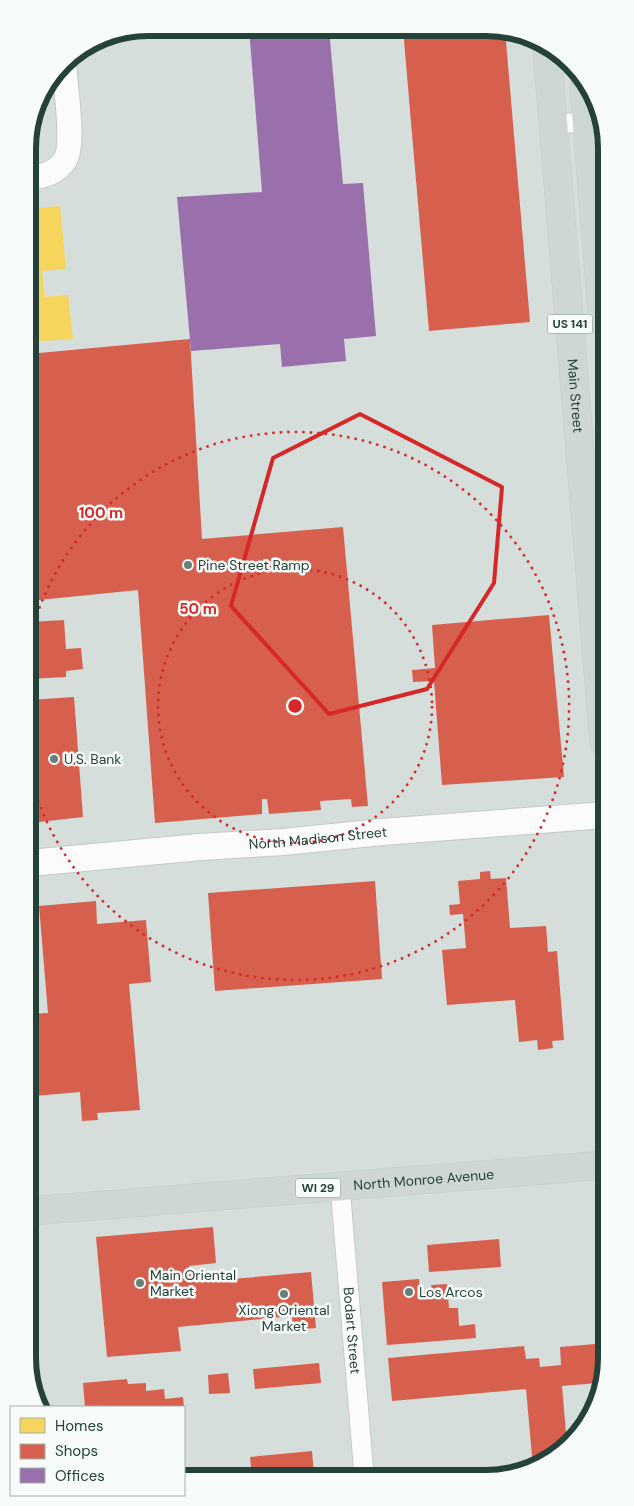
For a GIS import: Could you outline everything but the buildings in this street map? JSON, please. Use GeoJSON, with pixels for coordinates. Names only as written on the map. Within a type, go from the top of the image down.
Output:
{"type":"FeatureCollection","features":[{"type":"Feature","properties":{"kind":"main road","name":"Main Street"},"geometry":{"type":"LineString","coordinates":[[547,55],[598,670]]}},
{"type":"Feature","properties":{"kind":"main road","name":"US 141"},"geometry":{"type":"LineString","coordinates":[[595,125],[598,197]]}},
{"type":"Feature","properties":{"kind":"main road","name":"North Madison Street"},"geometry":{"type":"LineString","coordinates":[[36,862],[200,847],[283,842],[382,832],[598,816]]}},
{"type":"Feature","properties":{"kind":"main road","name":"North Monroe Avenue"},"geometry":{"type":"LineString","coordinates":[[36,1211],[598,1166]]}},
{"type":"Feature","properties":{"kind":"street"},"geometry":{"type":"LineString","coordinates":[[36,177],[42,177],[56,170],[66,159],[70,143],[65,74]]}},
{"type":"Feature","properties":{"kind":"street"},"geometry":{"type":"LineString","coordinates":[[553,124],[594,121]]}},
{"type":"Feature","properties":{"kind":"street","name":"Bodart Street"},"geometry":{"type":"LineString","coordinates":[[340,1186],[364,1470]]}},
{"type":"Feature","properties":{"kind":"highlighted area"},"geometry":{"type":"Polygon","coordinates":[[[360,414],[502,487],[494,583],[427,689],[329,714],[231,606],[273,458],[360,414]]]}},
{"type":"Feature","properties":{"kind":"shaded area"},"geometry":{"type":"Polygon","coordinates":[[[149,36],[485,36],[507,38],[535,48],[548,55],[565,69],[583,92],[594,119],[598,149],[598,1365],[594,1387],[583,1414],[575,1426],[554,1447],[542,1455],[515,1466],[485,1470],[185,1470],[185,1406],[48,1406],[40,1387],[36,1357],[36,141],[40,119],[51,92],[59,80],[69,69],[92,51],[119,40],[149,36]]]}},
{"type":"Feature","properties":{"kind":"place","name":"Pine Street Ramp"},"geometry":{"type":"Point","coordinates":[188,565]}},
{"type":"Feature","properties":{"kind":"place","name":"U.S. Bank"},"geometry":{"type":"Point","coordinates":[54,759]}},
{"type":"Feature","properties":{"kind":"place","name":"Main Oriental Market"},"geometry":{"type":"Point","coordinates":[140,1283]}},
{"type":"Feature","properties":{"kind":"place","name":"Los Arcos"},"geometry":{"type":"Point","coordinates":[409,1292]}},
{"type":"Feature","properties":{"kind":"place","name":"Xiong Oriental Market"},"geometry":{"type":"Point","coordinates":[284,1294]}}]}
